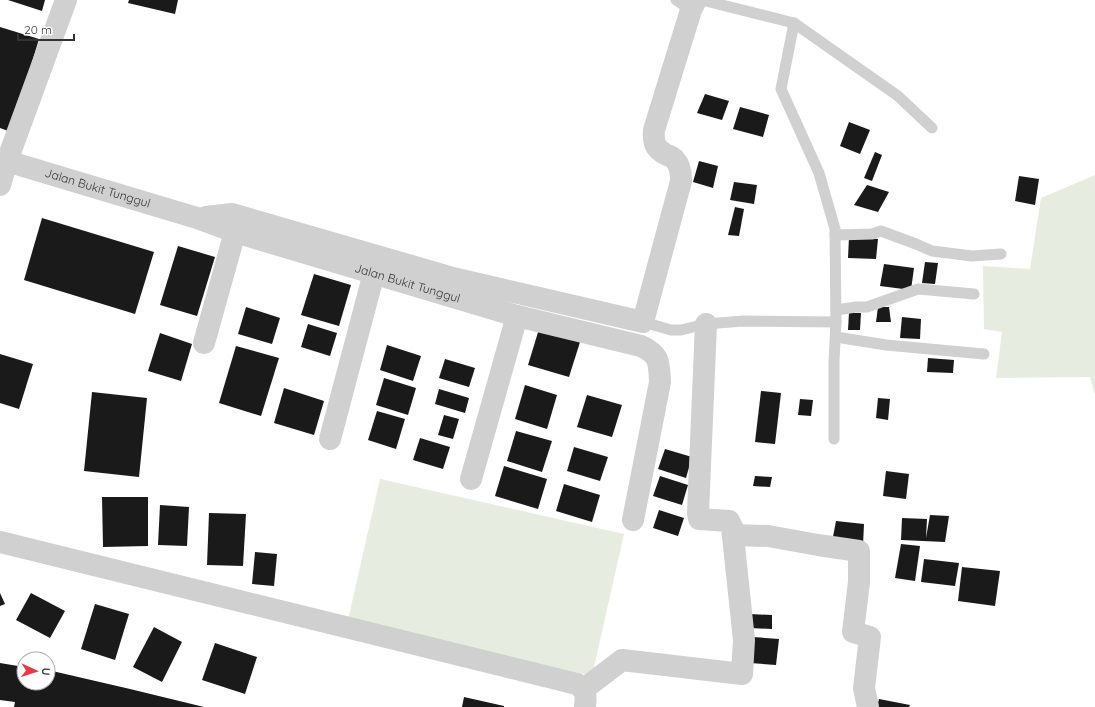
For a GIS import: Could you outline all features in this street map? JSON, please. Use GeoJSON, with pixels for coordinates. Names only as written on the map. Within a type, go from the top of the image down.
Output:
{"type":"FeatureCollection","features":[{"type":"Feature","properties":{"kind":"street"},"geometry":{"type":"LineString","coordinates":[[0,184],[3,160],[66,0]]}},
{"type":"Feature","properties":{"kind":"street"},"geometry":{"type":"LineString","coordinates":[[197,218],[232,214],[453,278],[643,322],[681,181],[681,173],[674,158],[661,152],[656,146],[654,130],[691,3]]}},
{"type":"Feature","properties":{"kind":"street","name":"Jalan Bukit Tunggul"},"geometry":{"type":"LineString","coordinates":[[3,160],[197,218],[235,232],[517,316],[641,346],[651,351],[658,359],[660,382],[633,520]]}},
{"type":"Feature","properties":{"kind":"street"},"geometry":{"type":"LineString","coordinates":[[204,343],[235,232]]}},
{"type":"Feature","properties":{"kind":"street"},"geometry":{"type":"LineString","coordinates":[[330,439],[374,273]]}},
{"type":"Feature","properties":{"kind":"street"},"geometry":{"type":"LineString","coordinates":[[471,479],[517,316]]}},
{"type":"Feature","properties":{"kind":"street"},"geometry":{"type":"LineString","coordinates":[[0,542],[577,684],[584,698],[622,660],[742,674],[744,640],[732,527],[729,521],[699,519],[698,513],[706,324]]}},
{"type":"Feature","properties":{"kind":"street"},"geometry":{"type":"LineString","coordinates":[[733,535],[768,536],[859,551],[858,582],[853,632],[870,637],[864,688],[868,707]]}},
{"type":"Feature","properties":{"kind":"lane"},"geometry":{"type":"LineString","coordinates":[[691,3],[794,23],[898,96],[932,128]]}},
{"type":"Feature","properties":{"kind":"lane"},"geometry":{"type":"LineString","coordinates":[[794,23],[781,89],[819,173],[835,236],[836,337],[834,361],[834,439]]}},
{"type":"Feature","properties":{"kind":"lane"},"geometry":{"type":"LineString","coordinates":[[835,236],[872,234],[881,231],[932,251],[972,256],[1001,254]]}},
{"type":"Feature","properties":{"kind":"lane"},"geometry":{"type":"LineString","coordinates":[[836,310],[867,307],[918,289],[974,294]]}},
{"type":"Feature","properties":{"kind":"lane"},"geometry":{"type":"LineString","coordinates":[[643,322],[671,330],[681,330],[706,324],[755,321],[836,322]]}},
{"type":"Feature","properties":{"kind":"lane"},"geometry":{"type":"LineString","coordinates":[[836,337],[886,345],[984,354]]}},
{"type":"Feature","properties":{"kind":"shaded area"},"geometry":{"type":"Polygon","coordinates":[[[1095,175],[1095,395],[1090,377],[996,378],[1002,332],[984,329],[983,266],[1030,269],[1041,198],[1095,175]]]}},
{"type":"Feature","properties":{"kind":"shaded area"},"geometry":{"type":"Polygon","coordinates":[[[380,479],[624,534],[592,676],[348,620],[380,479]]]}},
{"type":"Feature","properties":{"kind":"building"},"geometry":{"type":"Polygon","coordinates":[[[8,0],[45,0],[42,11],[8,0]]]}},
{"type":"Feature","properties":{"kind":"building"},"geometry":{"type":"Polygon","coordinates":[[[129,0],[178,0],[175,14],[128,3],[129,0]]]}},
{"type":"Feature","properties":{"kind":"building"},"geometry":{"type":"Polygon","coordinates":[[[0,27],[39,39],[11,132],[0,128],[0,27]]]}},
{"type":"Feature","properties":{"kind":"building"},"geometry":{"type":"Polygon","coordinates":[[[705,94],[729,101],[722,120],[697,113],[705,94]]]}},
{"type":"Feature","properties":{"kind":"building"},"geometry":{"type":"Polygon","coordinates":[[[740,107],[769,115],[763,137],[733,129],[740,107]]]}},
{"type":"Feature","properties":{"kind":"building"},"geometry":{"type":"Polygon","coordinates":[[[849,122],[870,130],[860,154],[840,146],[849,122]]]}},
{"type":"Feature","properties":{"kind":"building"},"geometry":{"type":"Polygon","coordinates":[[[875,152],[882,155],[872,181],[864,178],[875,152]]]}},
{"type":"Feature","properties":{"kind":"building"},"geometry":{"type":"Polygon","coordinates":[[[699,161],[718,166],[713,188],[693,182],[699,161]]]}},
{"type":"Feature","properties":{"kind":"building"},"geometry":{"type":"Polygon","coordinates":[[[1019,176],[1039,179],[1035,205],[1015,201],[1019,176]]]}},
{"type":"Feature","properties":{"kind":"building"},"geometry":{"type":"Polygon","coordinates":[[[734,182],[757,185],[754,204],[730,200],[734,182]]]}},
{"type":"Feature","properties":{"kind":"building"},"geometry":{"type":"Polygon","coordinates":[[[867,185],[889,192],[878,212],[854,205],[867,185]]]}},
{"type":"Feature","properties":{"kind":"building"},"geometry":{"type":"Polygon","coordinates":[[[735,207],[744,209],[739,236],[728,235],[735,207]]]}},
{"type":"Feature","properties":{"kind":"building"},"geometry":{"type":"Polygon","coordinates":[[[42,218],[154,252],[135,314],[24,280],[42,218]]]}},
{"type":"Feature","properties":{"kind":"building"},"geometry":{"type":"Polygon","coordinates":[[[849,237],[878,239],[876,259],[848,258],[849,237]]]}},
{"type":"Feature","properties":{"kind":"building"},"geometry":{"type":"Polygon","coordinates":[[[178,246],[215,257],[197,316],[160,305],[178,246]]]}},
{"type":"Feature","properties":{"kind":"building"},"geometry":{"type":"Polygon","coordinates":[[[925,262],[938,263],[935,284],[922,283],[925,262]]]}},
{"type":"Feature","properties":{"kind":"building"},"geometry":{"type":"Polygon","coordinates":[[[884,264],[914,268],[911,290],[880,286],[884,264]]]}},
{"type":"Feature","properties":{"kind":"building"},"geometry":{"type":"Polygon","coordinates":[[[314,274],[351,285],[339,326],[301,315],[314,274]]]}},
{"type":"Feature","properties":{"kind":"building"},"geometry":{"type":"Polygon","coordinates":[[[246,307],[280,318],[272,344],[238,334],[246,307]]]}},
{"type":"Feature","properties":{"kind":"building"},"geometry":{"type":"Polygon","coordinates":[[[878,307],[889,307],[891,322],[876,322],[878,307]]]}},
{"type":"Feature","properties":{"kind":"building"},"geometry":{"type":"Polygon","coordinates":[[[849,313],[861,313],[860,330],[848,330],[849,313]]]}},
{"type":"Feature","properties":{"kind":"building"},"geometry":{"type":"Polygon","coordinates":[[[902,317],[921,319],[920,339],[900,338],[902,317]]]}},
{"type":"Feature","properties":{"kind":"building"},"geometry":{"type":"Polygon","coordinates":[[[308,324],[337,333],[330,356],[301,347],[308,324]]]}},
{"type":"Feature","properties":{"kind":"building"},"geometry":{"type":"Polygon","coordinates":[[[539,329],[580,342],[569,377],[528,365],[539,329]]]}},
{"type":"Feature","properties":{"kind":"building"},"geometry":{"type":"Polygon","coordinates":[[[160,333],[192,344],[181,381],[148,371],[160,333]]]}},
{"type":"Feature","properties":{"kind":"building"},"geometry":{"type":"Polygon","coordinates":[[[387,345],[421,356],[413,381],[380,370],[387,345]]]}},
{"type":"Feature","properties":{"kind":"building"},"geometry":{"type":"Polygon","coordinates":[[[236,346],[279,358],[261,416],[219,403],[236,346]]]}},
{"type":"Feature","properties":{"kind":"building"},"geometry":{"type":"Polygon","coordinates":[[[0,354],[33,364],[19,409],[0,403],[0,354]]]}},
{"type":"Feature","properties":{"kind":"building"},"geometry":{"type":"Polygon","coordinates":[[[928,358],[954,360],[953,373],[927,372],[928,358]]]}},
{"type":"Feature","properties":{"kind":"building"},"geometry":{"type":"Polygon","coordinates":[[[445,359],[475,368],[469,387],[439,378],[445,359]]]}},
{"type":"Feature","properties":{"kind":"building"},"geometry":{"type":"Polygon","coordinates":[[[384,378],[416,388],[408,415],[376,405],[384,378]]]}},
{"type":"Feature","properties":{"kind":"building"},"geometry":{"type":"Polygon","coordinates":[[[525,385],[557,395],[547,429],[515,419],[525,385]]]}},
{"type":"Feature","properties":{"kind":"building"},"geometry":{"type":"Polygon","coordinates":[[[284,388],[324,401],[314,435],[274,423],[284,388]]]}},
{"type":"Feature","properties":{"kind":"building"},"geometry":{"type":"Polygon","coordinates":[[[439,389],[469,398],[465,413],[435,404],[439,389]]]}},
{"type":"Feature","properties":{"kind":"building"},"geometry":{"type":"Polygon","coordinates":[[[761,391],[781,393],[775,444],[755,442],[761,391]]]}},
{"type":"Feature","properties":{"kind":"building"},"geometry":{"type":"Polygon","coordinates":[[[92,392],[147,398],[139,477],[84,471],[92,392]]]}},
{"type":"Feature","properties":{"kind":"building"},"geometry":{"type":"Polygon","coordinates":[[[587,395],[622,405],[612,437],[577,427],[587,395]]]}},
{"type":"Feature","properties":{"kind":"building"},"geometry":{"type":"Polygon","coordinates":[[[878,398],[890,399],[888,420],[876,418],[878,398]]]}},
{"type":"Feature","properties":{"kind":"building"},"geometry":{"type":"Polygon","coordinates":[[[800,399],[813,400],[811,416],[798,415],[800,399]]]}},
{"type":"Feature","properties":{"kind":"building"},"geometry":{"type":"Polygon","coordinates":[[[377,411],[405,419],[396,449],[368,440],[377,411]]]}},
{"type":"Feature","properties":{"kind":"building"},"geometry":{"type":"Polygon","coordinates":[[[444,415],[459,419],[453,439],[438,435],[444,415]]]}},
{"type":"Feature","properties":{"kind":"building"},"geometry":{"type":"Polygon","coordinates":[[[516,431],[552,441],[542,472],[507,461],[516,431]]]}},
{"type":"Feature","properties":{"kind":"building"},"geometry":{"type":"Polygon","coordinates":[[[420,438],[450,447],[443,469],[413,460],[420,438]]]}},
{"type":"Feature","properties":{"kind":"building"},"geometry":{"type":"Polygon","coordinates":[[[574,447],[608,457],[600,481],[567,471],[574,447]]]}},
{"type":"Feature","properties":{"kind":"building"},"geometry":{"type":"Polygon","coordinates":[[[665,449],[692,457],[686,478],[658,469],[665,449]]]}},
{"type":"Feature","properties":{"kind":"building"},"geometry":{"type":"Polygon","coordinates":[[[504,466],[547,479],[538,509],[495,496],[504,466]]]}},
{"type":"Feature","properties":{"kind":"building"},"geometry":{"type":"Polygon","coordinates":[[[886,471],[909,474],[906,499],[883,496],[886,471]]]}},
{"type":"Feature","properties":{"kind":"building"},"geometry":{"type":"Polygon","coordinates":[[[660,476],[688,485],[682,505],[653,496],[660,476]]]}},
{"type":"Feature","properties":{"kind":"building"},"geometry":{"type":"Polygon","coordinates":[[[755,476],[772,477],[770,487],[753,486],[755,476]]]}},
{"type":"Feature","properties":{"kind":"building"},"geometry":{"type":"Polygon","coordinates":[[[564,484],[600,495],[592,522],[556,511],[564,484]]]}},
{"type":"Feature","properties":{"kind":"building"},"geometry":{"type":"Polygon","coordinates":[[[102,497],[148,497],[148,546],[103,547],[102,497]]]}},
{"type":"Feature","properties":{"kind":"building"},"geometry":{"type":"Polygon","coordinates":[[[160,505],[189,507],[187,546],[158,545],[160,505]]]}},
{"type":"Feature","properties":{"kind":"building"},"geometry":{"type":"Polygon","coordinates":[[[659,510],[684,518],[678,536],[653,528],[659,510]]]}},
{"type":"Feature","properties":{"kind":"building"},"geometry":{"type":"Polygon","coordinates":[[[209,513],[246,514],[243,566],[207,565],[209,513]]]}},
{"type":"Feature","properties":{"kind":"building"},"geometry":{"type":"Polygon","coordinates":[[[930,515],[949,516],[945,542],[901,540],[902,518],[927,519],[926,538],[930,515]]]}},
{"type":"Feature","properties":{"kind":"building"},"geometry":{"type":"Polygon","coordinates":[[[836,521],[864,524],[863,545],[832,542],[836,521]]]}},
{"type":"Feature","properties":{"kind":"building"},"geometry":{"type":"Polygon","coordinates":[[[901,544],[920,546],[915,581],[895,578],[901,544]]]}},
{"type":"Feature","properties":{"kind":"building"},"geometry":{"type":"Polygon","coordinates":[[[255,552],[277,554],[274,586],[252,584],[255,552]]]}},
{"type":"Feature","properties":{"kind":"building"},"geometry":{"type":"Polygon","coordinates":[[[924,559],[959,563],[955,586],[921,582],[924,559]]]}},
{"type":"Feature","properties":{"kind":"building"},"geometry":{"type":"Polygon","coordinates":[[[962,567],[1000,571],[995,606],[958,601],[962,567]]]}},
{"type":"Feature","properties":{"kind":"building"},"geometry":{"type":"Polygon","coordinates":[[[0,593],[5,604],[0,606],[0,593]]]}},
{"type":"Feature","properties":{"kind":"building"},"geometry":{"type":"Polygon","coordinates":[[[31,593],[65,611],[50,638],[16,620],[31,593]]]}},
{"type":"Feature","properties":{"kind":"building"},"geometry":{"type":"Polygon","coordinates":[[[95,604],[129,614],[115,660],[81,649],[95,604]]]}},
{"type":"Feature","properties":{"kind":"building"},"geometry":{"type":"Polygon","coordinates":[[[750,614],[772,615],[772,629],[750,628],[750,614]]]}},
{"type":"Feature","properties":{"kind":"building"},"geometry":{"type":"Polygon","coordinates":[[[154,627],[182,642],[162,682],[133,667],[154,627]]]}},
{"type":"Feature","properties":{"kind":"building"},"geometry":{"type":"Polygon","coordinates":[[[753,637],[779,639],[776,665],[750,663],[753,637]]]}},
{"type":"Feature","properties":{"kind":"building"},"geometry":{"type":"Polygon","coordinates":[[[215,643],[257,657],[245,694],[202,680],[215,643]]]}},
{"type":"Feature","properties":{"kind":"building"},"geometry":{"type":"Polygon","coordinates":[[[0,663],[16,666],[16,691],[56,691],[56,672],[204,707],[14,707],[15,702],[0,700],[0,663]]]}},
{"type":"Feature","properties":{"kind":"building"},"geometry":{"type":"Polygon","coordinates":[[[464,697],[504,706],[504,707],[462,707],[464,697]]]}},
{"type":"Feature","properties":{"kind":"building"},"geometry":{"type":"Polygon","coordinates":[[[879,699],[910,705],[909,707],[877,707],[879,699]]]}}]}
